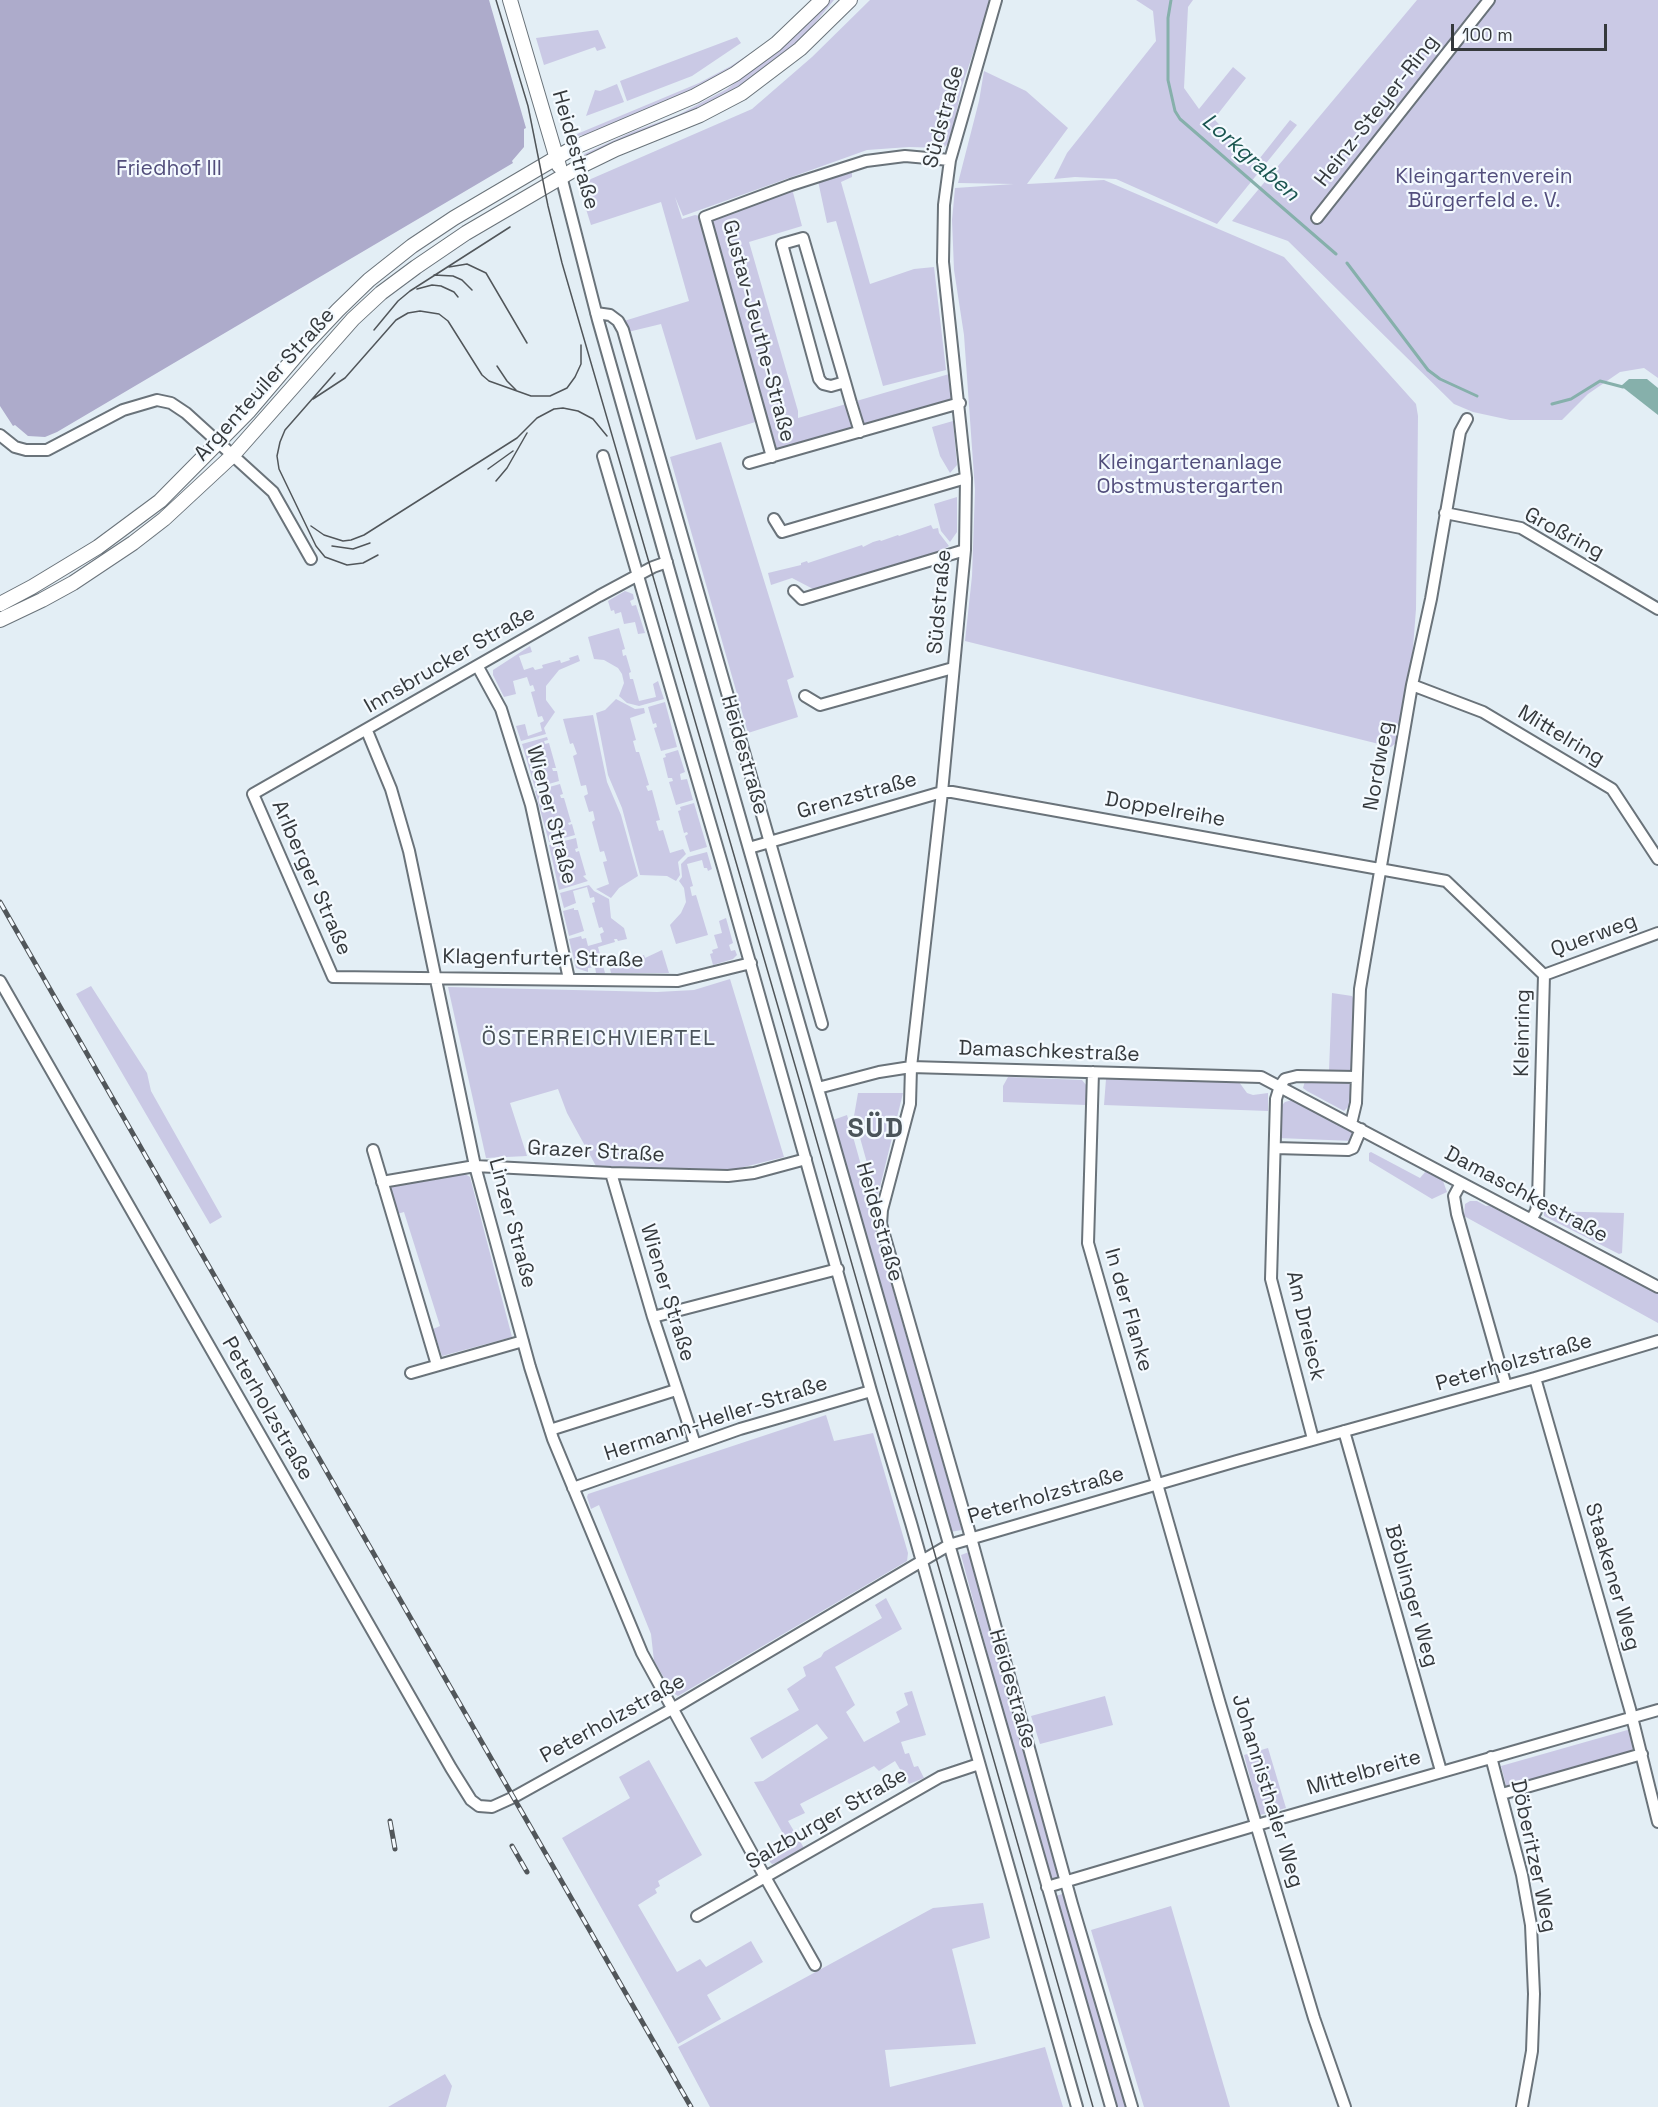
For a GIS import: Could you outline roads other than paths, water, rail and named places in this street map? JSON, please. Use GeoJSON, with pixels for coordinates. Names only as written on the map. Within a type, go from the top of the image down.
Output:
{"type":"FeatureCollection","features":[{"type":"Feature","properties":{"kind":"main road","name":"Heidestraße"},"geometry":{"type":"LineString","coordinates":[[510,0],[561,177]]}},
{"type":"Feature","properties":{"kind":"main road","name":"Argenteuiler Straße"},"geometry":{"type":"LineString","coordinates":[[0,604],[69,565],[160,501],[249,411],[306,344],[369,280],[412,246],[556,157],[596,137],[695,96],[726,79],[776,44],[822,0]]}},
{"type":"Feature","properties":{"kind":"main road","name":"Argenteuiler Straße"},"geometry":{"type":"LineString","coordinates":[[0,620],[73,583],[164,519],[233,455],[341,332],[381,293],[416,267],[466,233],[561,177],[616,149],[700,115],[742,93],[800,49],[850,0]]}},
{"type":"Feature","properties":{"kind":"street","name":"Südstraße"},"geometry":{"type":"LineString","coordinates":[[882,1210],[910,1104],[911,1067],[942,792],[965,550],[966,478],[944,262],[944,205],[950,160],[996,0]]}},
{"type":"Feature","properties":{"kind":"street","name":"Heinz-Steyer-Ring"},"geometry":{"type":"LineString","coordinates":[[1317,218],[1489,0]]}},
{"type":"Feature","properties":{"kind":"street","name":"Gustav-Jeuthe-Straße"},"geometry":{"type":"LineString","coordinates":[[772,457],[705,217],[791,185],[866,161],[905,156],[950,160]]}},
{"type":"Feature","properties":{"kind":"street","name":"Heidestraße"},"geometry":{"type":"LineString","coordinates":[[561,177],[596,314],[1111,2107]]}},
{"type":"Feature","properties":{"kind":"street"},"geometry":{"type":"LineString","coordinates":[[845,382],[831,386],[823,384],[819,379],[782,244],[803,238],[860,432]]}},
{"type":"Feature","properties":{"kind":"street","name":"Heidestraße"},"geometry":{"type":"LineString","coordinates":[[596,314],[610,315],[618,321],[623,330],[822,1024]]}},
{"type":"Feature","properties":{"kind":"street"},"geometry":{"type":"LineString","coordinates":[[0,435],[15,447],[26,450],[47,450],[123,410],[157,400],[171,403],[273,492],[311,559]]}},
{"type":"Feature","properties":{"kind":"street"},"geometry":{"type":"LineString","coordinates":[[749,463],[960,403]]}},
{"type":"Feature","properties":{"kind":"street","name":"Nordweg"},"geometry":{"type":"LineString","coordinates":[[1356,1126],[1360,989],[1412,686],[1431,599],[1460,432],[1467,419]]}},
{"type":"Feature","properties":{"kind":"street"},"geometry":{"type":"LineString","coordinates":[[603,456],[751,963],[871,1392],[1077,2107]]}},
{"type":"Feature","properties":{"kind":"street"},"geometry":{"type":"LineString","coordinates":[[774,519],[782,532],[966,478]]}},
{"type":"Feature","properties":{"kind":"street","name":"Großring"},"geometry":{"type":"LineString","coordinates":[[1445,513],[1521,528],[1658,609]]}},
{"type":"Feature","properties":{"kind":"street"},"geometry":{"type":"LineString","coordinates":[[794,591],[802,599],[965,550]]}},
{"type":"Feature","properties":{"kind":"street","name":"Innsbrucker Straße"},"geometry":{"type":"LineString","coordinates":[[253,794],[639,574],[667,562]]}},
{"type":"Feature","properties":{"kind":"street","name":"Wiener Straße"},"geometry":{"type":"LineString","coordinates":[[478,667],[501,709],[531,805],[569,979]]}},
{"type":"Feature","properties":{"kind":"street"},"geometry":{"type":"LineString","coordinates":[[805,696],[820,705],[953,668]]}},
{"type":"Feature","properties":{"kind":"street","name":"Mittelring"},"geometry":{"type":"LineString","coordinates":[[1412,686],[1483,712],[1612,789],[1658,859]]}},
{"type":"Feature","properties":{"kind":"street","name":"Linzer Straße"},"geometry":{"type":"LineString","coordinates":[[367,731],[391,789],[409,851],[475,1166],[550,1430],[642,1653],[815,1965]]}},
{"type":"Feature","properties":{"kind":"street","name":"Grenzstraße"},"geometry":{"type":"LineString","coordinates":[[749,848],[942,792]]}},
{"type":"Feature","properties":{"kind":"street","name":"Doppelreihe"},"geometry":{"type":"LineString","coordinates":[[942,792],[1380,870]]}},
{"type":"Feature","properties":{"kind":"street","name":"Arlberger Straße"},"geometry":{"type":"LineString","coordinates":[[253,794],[333,977]]}},
{"type":"Feature","properties":{"kind":"street","name":"Kleinring"},"geometry":{"type":"LineString","coordinates":[[1380,870],[1446,881],[1544,975],[1538,1200],[1531,1220]]}},
{"type":"Feature","properties":{"kind":"street","name":"Querweg"},"geometry":{"type":"LineString","coordinates":[[1544,975],[1658,933]]}},
{"type":"Feature","properties":{"kind":"street","name":"Klagenfurter Straße"},"geometry":{"type":"LineString","coordinates":[[333,977],[678,981],[751,963]]}},
{"type":"Feature","properties":{"kind":"street","name":"Peterholzstraße"},"geometry":{"type":"LineString","coordinates":[[0,981],[471,1800],[479,1806],[492,1807],[498,1804],[672,1709],[949,1545],[1658,1341]]}},
{"type":"Feature","properties":{"kind":"street","name":"Damaschkestraße"},"geometry":{"type":"LineString","coordinates":[[818,1088],[879,1072],[911,1067],[1254,1076],[1280,1086],[1658,1287]]}},
{"type":"Feature","properties":{"kind":"street","name":"In der Flanke"},"geometry":{"type":"LineString","coordinates":[[1093,1072],[1088,1243],[1158,1484]]}},
{"type":"Feature","properties":{"kind":"street"},"geometry":{"type":"LineString","coordinates":[[1280,1086],[1285,1079],[1297,1076],[1356,1077]]}},
{"type":"Feature","properties":{"kind":"street","name":"Am Dreieck"},"geometry":{"type":"LineString","coordinates":[[1280,1086],[1276,1099],[1271,1279],[1313,1439]]}},
{"type":"Feature","properties":{"kind":"street"},"geometry":{"type":"LineString","coordinates":[[1275,1148],[1348,1150],[1353,1148],[1356,1126]]}},
{"type":"Feature","properties":{"kind":"street"},"geometry":{"type":"LineString","coordinates":[[373,1150],[436,1365]]}},
{"type":"Feature","properties":{"kind":"street","name":"Grazer Straße"},"geometry":{"type":"LineString","coordinates":[[382,1182],[475,1166],[729,1176],[754,1173],[806,1159]]}},
{"type":"Feature","properties":{"kind":"street","name":"Wiener Straße"},"geometry":{"type":"LineString","coordinates":[[611,1173],[652,1317],[695,1444]]}},
{"type":"Feature","properties":{"kind":"street"},"geometry":{"type":"LineString","coordinates":[[1461,1183],[1454,1196],[1456,1214],[1506,1386]]}},
{"type":"Feature","properties":{"kind":"street","name":"Heidestraße"},"geometry":{"type":"LineString","coordinates":[[882,1210],[882,1232],[1132,2107]]}},
{"type":"Feature","properties":{"kind":"street"},"geometry":{"type":"LineString","coordinates":[[652,1317],[838,1269]]}},
{"type":"Feature","properties":{"kind":"street"},"geometry":{"type":"LineString","coordinates":[[411,1372],[523,1341]]}},
{"type":"Feature","properties":{"kind":"street","name":"Staakener Weg"},"geometry":{"type":"LineString","coordinates":[[1535,1378],[1632,1717],[1658,1822]]}},
{"type":"Feature","properties":{"kind":"street","name":"Wiener Straße"},"geometry":{"type":"LineString","coordinates":[[550,1430],[676,1390]]}},
{"type":"Feature","properties":{"kind":"street","name":"Hermann-Heller-Straße"},"geometry":{"type":"LineString","coordinates":[[573,1488],[695,1444],[871,1392]]}},
{"type":"Feature","properties":{"kind":"street","name":"Böblinger Weg"},"geometry":{"type":"LineString","coordinates":[[1344,1431],[1442,1771]]}},
{"type":"Feature","properties":{"kind":"street","name":"Johannisthaler Weg"},"geometry":{"type":"LineString","coordinates":[[1158,1484],[1314,2018],[1345,2107]]}},
{"type":"Feature","properties":{"kind":"street","name":"Mittelbreite"},"geometry":{"type":"LineString","coordinates":[[1047,1887],[1658,1710]]}},
{"type":"Feature","properties":{"kind":"street"},"geometry":{"type":"LineString","coordinates":[[1502,1794],[1642,1754]]}},
{"type":"Feature","properties":{"kind":"street","name":"Döberitzer Weg"},"geometry":{"type":"LineString","coordinates":[[1491,1757],[1522,1875],[1531,1925],[1534,1994],[1532,2051],[1522,2107]]}},
{"type":"Feature","properties":{"kind":"street","name":"Salzburger Straße"},"geometry":{"type":"LineString","coordinates":[[697,1916],[940,1777],[979,1764]]}},
{"type":"Feature","properties":{"kind":"waterway","name":"Lorkgraben"},"geometry":{"type":"LineString","coordinates":[[1171,0],[1168,18],[1168,80],[1175,111],[1180,119],[1336,254]]}},
{"type":"Feature","properties":{"kind":"waterway","name":"Lorkgraben"},"geometry":{"type":"LineString","coordinates":[[1347,263],[1428,370],[1440,379],[1477,396]]}},
{"type":"Feature","properties":{"kind":"waterway","name":"Lorkgraben"},"geometry":{"type":"LineString","coordinates":[[1552,404],[1571,399],[1600,381],[1623,387]]}},
{"type":"Feature","properties":{"kind":"tram line"},"geometry":{"type":"LineString","coordinates":[[496,0],[528,106],[562,263],[799,1079],[1093,2107]]}},
{"type":"Feature","properties":{"kind":"tram line"},"geometry":{"type":"LineString","coordinates":[[374,330],[398,301],[410,291],[510,227]]}},
{"type":"Feature","properties":{"kind":"tram line"},"geometry":{"type":"LineString","coordinates":[[449,267],[467,264],[486,273],[527,343]]}},
{"type":"Feature","properties":{"kind":"tram line"},"geometry":{"type":"LineString","coordinates":[[434,275],[453,276],[462,280],[472,290]]}},
{"type":"Feature","properties":{"kind":"tram line"},"geometry":{"type":"LineString","coordinates":[[417,289],[432,285],[441,286],[454,292],[458,297]]}},
{"type":"Feature","properties":{"kind":"tram line"},"geometry":{"type":"LineString","coordinates":[[313,399],[345,378],[396,320],[408,313],[420,311],[439,314],[448,321],[482,375],[489,381],[531,396],[550,396],[567,388],[581,364],[581,345]]}},
{"type":"Feature","properties":{"kind":"tram line"},"geometry":{"type":"LineString","coordinates":[[497,366],[516,390]]}},
{"type":"Feature","properties":{"kind":"tram line"},"geometry":{"type":"LineString","coordinates":[[335,373],[285,430],[277,456],[279,469],[316,546],[325,557],[347,565],[363,563],[378,555]]}},
{"type":"Feature","properties":{"kind":"tram line"},"geometry":{"type":"LineString","coordinates":[[311,526],[324,535],[343,541],[364,535],[517,438],[537,418],[554,409],[578,411],[593,419],[607,436]]}},
{"type":"Feature","properties":{"kind":"tram line"},"geometry":{"type":"LineString","coordinates":[[496,481],[507,468],[527,433]]}},
{"type":"Feature","properties":{"kind":"tram line"},"geometry":{"type":"LineString","coordinates":[[488,469],[513,451]]}},
{"type":"Feature","properties":{"kind":"tram line"},"geometry":{"type":"LineString","coordinates":[[332,546],[353,549],[370,543]]}},
{"type":"Feature","properties":{"kind":"railway"},"geometry":{"type":"LineString","coordinates":[[0,902],[691,2107]]}},
{"type":"Feature","properties":{"kind":"railway"},"geometry":{"type":"LineString","coordinates":[[390,1821],[395,1849]]}},
{"type":"Feature","properties":{"kind":"railway"},"geometry":{"type":"LineString","coordinates":[[512,1846],[527,1872]]}},
{"type":"Feature","properties":{"kind":"district","name":"ÖSTERREICHVIERTEL"},"geometry":{"type":"Point","coordinates":[599,1039]}},
{"type":"Feature","properties":{"kind":"district","name":"SÜD"},"geometry":{"type":"Point","coordinates":[876,1130]}},
{"type":"Feature","properties":{"kind":"park label","name":"Friedhof III"},"geometry":{"type":"Point","coordinates":[169,169]}},
{"type":"Feature","properties":{"kind":"park label","name":"Kleingartenverein Bürgerfeld e. V."},"geometry":{"type":"Point","coordinates":[1484,189]}},
{"type":"Feature","properties":{"kind":"park label","name":"Kleingartenanlage Obstmustergarten"},"geometry":{"type":"Point","coordinates":[1190,475]}}]}
